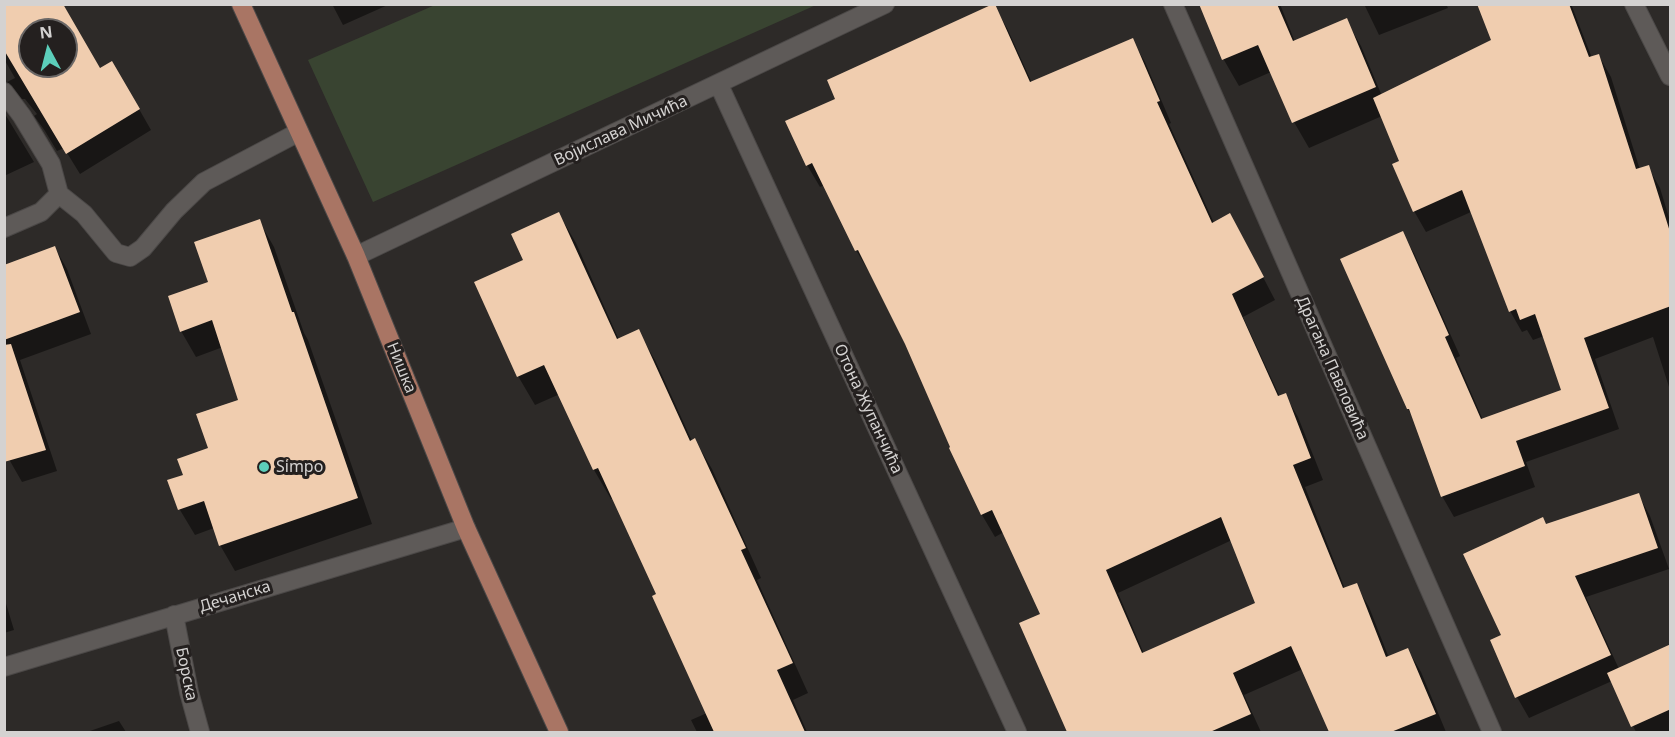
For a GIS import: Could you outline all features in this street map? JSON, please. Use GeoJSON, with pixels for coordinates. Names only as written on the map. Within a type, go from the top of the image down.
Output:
{"type":"FeatureCollection","features":[{"type":"Feature","properties":{"kind":"main road","name":"Нишка"},"geometry":{"type":"LineString","coordinates":[[240,4],[356,256],[466,528],[559,732]]}},
{"type":"Feature","properties":{"kind":"street","name":"Војислава Мичића"},"geometry":{"type":"LineString","coordinates":[[356,256],[885,4]]}},
{"type":"Feature","properties":{"kind":"street","name":"Драгана Павловића"},"geometry":{"type":"LineString","coordinates":[[1173,4],[1492,732]]}},
{"type":"Feature","properties":{"kind":"street"},"geometry":{"type":"LineString","coordinates":[[1634,4],[1671,76]]}},
{"type":"Feature","properties":{"kind":"street","name":"Отона Жупанчића"},"geometry":{"type":"LineString","coordinates":[[719,85],[1017,732]]}},
{"type":"Feature","properties":{"kind":"street"},"geometry":{"type":"LineString","coordinates":[[4,92],[22,116],[51,164],[59,194],[84,214],[116,253],[130,257],[144,248],[174,211],[204,182],[299,132]]}},
{"type":"Feature","properties":{"kind":"street"},"geometry":{"type":"LineString","coordinates":[[4,228],[41,212],[59,194]]}},
{"type":"Feature","properties":{"kind":"street","name":"Дечанска"},"geometry":{"type":"LineString","coordinates":[[4,667],[466,528]]}},
{"type":"Feature","properties":{"kind":"street","name":"Борска"},"geometry":{"type":"LineString","coordinates":[[174,615],[189,692],[200,732]]}},
{"type":"Feature","properties":{"kind":"green space"},"geometry":{"type":"Polygon","coordinates":[[[435,5],[816,5],[373,202],[308,60],[435,5]]]}},
{"type":"Feature","properties":{"kind":"building"},"geometry":{"type":"Polygon","coordinates":[[[4,4],[63,4],[71,18],[18,18],[18,73],[4,50],[4,4]]]}},
{"type":"Feature","properties":{"kind":"building"},"geometry":{"type":"Polygon","coordinates":[[[993,4],[995,4],[1030,82],[1133,38],[1160,101],[1157,102],[1212,223],[1230,213],[1264,277],[1232,294],[1278,396],[1286,393],[1311,458],[1293,465],[1343,588],[1357,583],[1386,657],[1408,648],[1436,714],[1391,732],[1329,732],[1291,646],[1233,673],[1251,714],[1210,732],[1067,732],[1019,623],[1040,614],[992,510],[981,515],[949,448],[905,344],[858,250],[855,251],[812,163],[806,166],[785,121],[835,99],[827,80],[993,4]],[[1221,517],[1106,570],[1142,653],[1255,603],[1221,517]]]}},
{"type":"Feature","properties":{"kind":"building"},"geometry":{"type":"Polygon","coordinates":[[[1199,4],[1277,4],[1293,41],[1347,18],[1376,87],[1292,123],[1258,45],[1222,60],[1199,4]]]}},
{"type":"Feature","properties":{"kind":"building"},"geometry":{"type":"Polygon","coordinates":[[[1477,4],[1569,4],[1589,57],[1599,54],[1636,169],[1649,165],[1671,235],[1671,306],[1584,338],[1609,408],[1516,441],[1525,466],[1441,497],[1409,409],[1407,409],[1340,259],[1403,231],[1449,335],[1445,337],[1481,419],[1561,390],[1535,314],[1520,320],[1516,309],[1509,312],[1462,190],[1413,212],[1392,164],[1399,161],[1373,98],[1491,40],[1477,4]]]}},
{"type":"Feature","properties":{"kind":"building"},"geometry":{"type":"Polygon","coordinates":[[[78,30],[100,68],[112,61],[140,109],[66,154],[21,78],[78,78],[78,30]]]}},
{"type":"Feature","properties":{"kind":"building"},"geometry":{"type":"Polygon","coordinates":[[[559,212],[617,339],[639,329],[690,441],[695,438],[746,548],[741,550],[793,663],[777,670],[805,732],[714,732],[652,596],[656,594],[598,468],[593,470],[544,365],[517,377],[474,282],[523,260],[511,234],[559,212]]]}},
{"type":"Feature","properties":{"kind":"building"},"geometry":{"type":"Polygon","coordinates":[[[260,219],[358,498],[219,546],[204,501],[178,510],[167,480],[183,475],[177,459],[208,448],[196,414],[238,400],[212,320],[180,332],[168,296],[208,282],[194,242],[260,219]]]}},
{"type":"Feature","properties":{"kind":"building"},"geometry":{"type":"Polygon","coordinates":[[[55,246],[80,312],[4,340],[4,265],[55,246]]]}},
{"type":"Feature","properties":{"kind":"building"},"geometry":{"type":"Polygon","coordinates":[[[11,344],[46,450],[4,462],[4,345],[11,344]]]}},
{"type":"Feature","properties":{"kind":"building"},"geometry":{"type":"Polygon","coordinates":[[[1639,493],[1658,548],[1575,576],[1611,655],[1515,698],[1490,640],[1501,635],[1463,554],[1543,517],[1546,524],[1639,493]]]}},
{"type":"Feature","properties":{"kind":"building"},"geometry":{"type":"Polygon","coordinates":[[[1671,644],[1671,709],[1631,727],[1607,673],[1671,644]]]}},
{"type":"Feature","properties":{"kind":"place","name":"Simpo"},"geometry":{"type":"Point","coordinates":[264,467]}}]}
